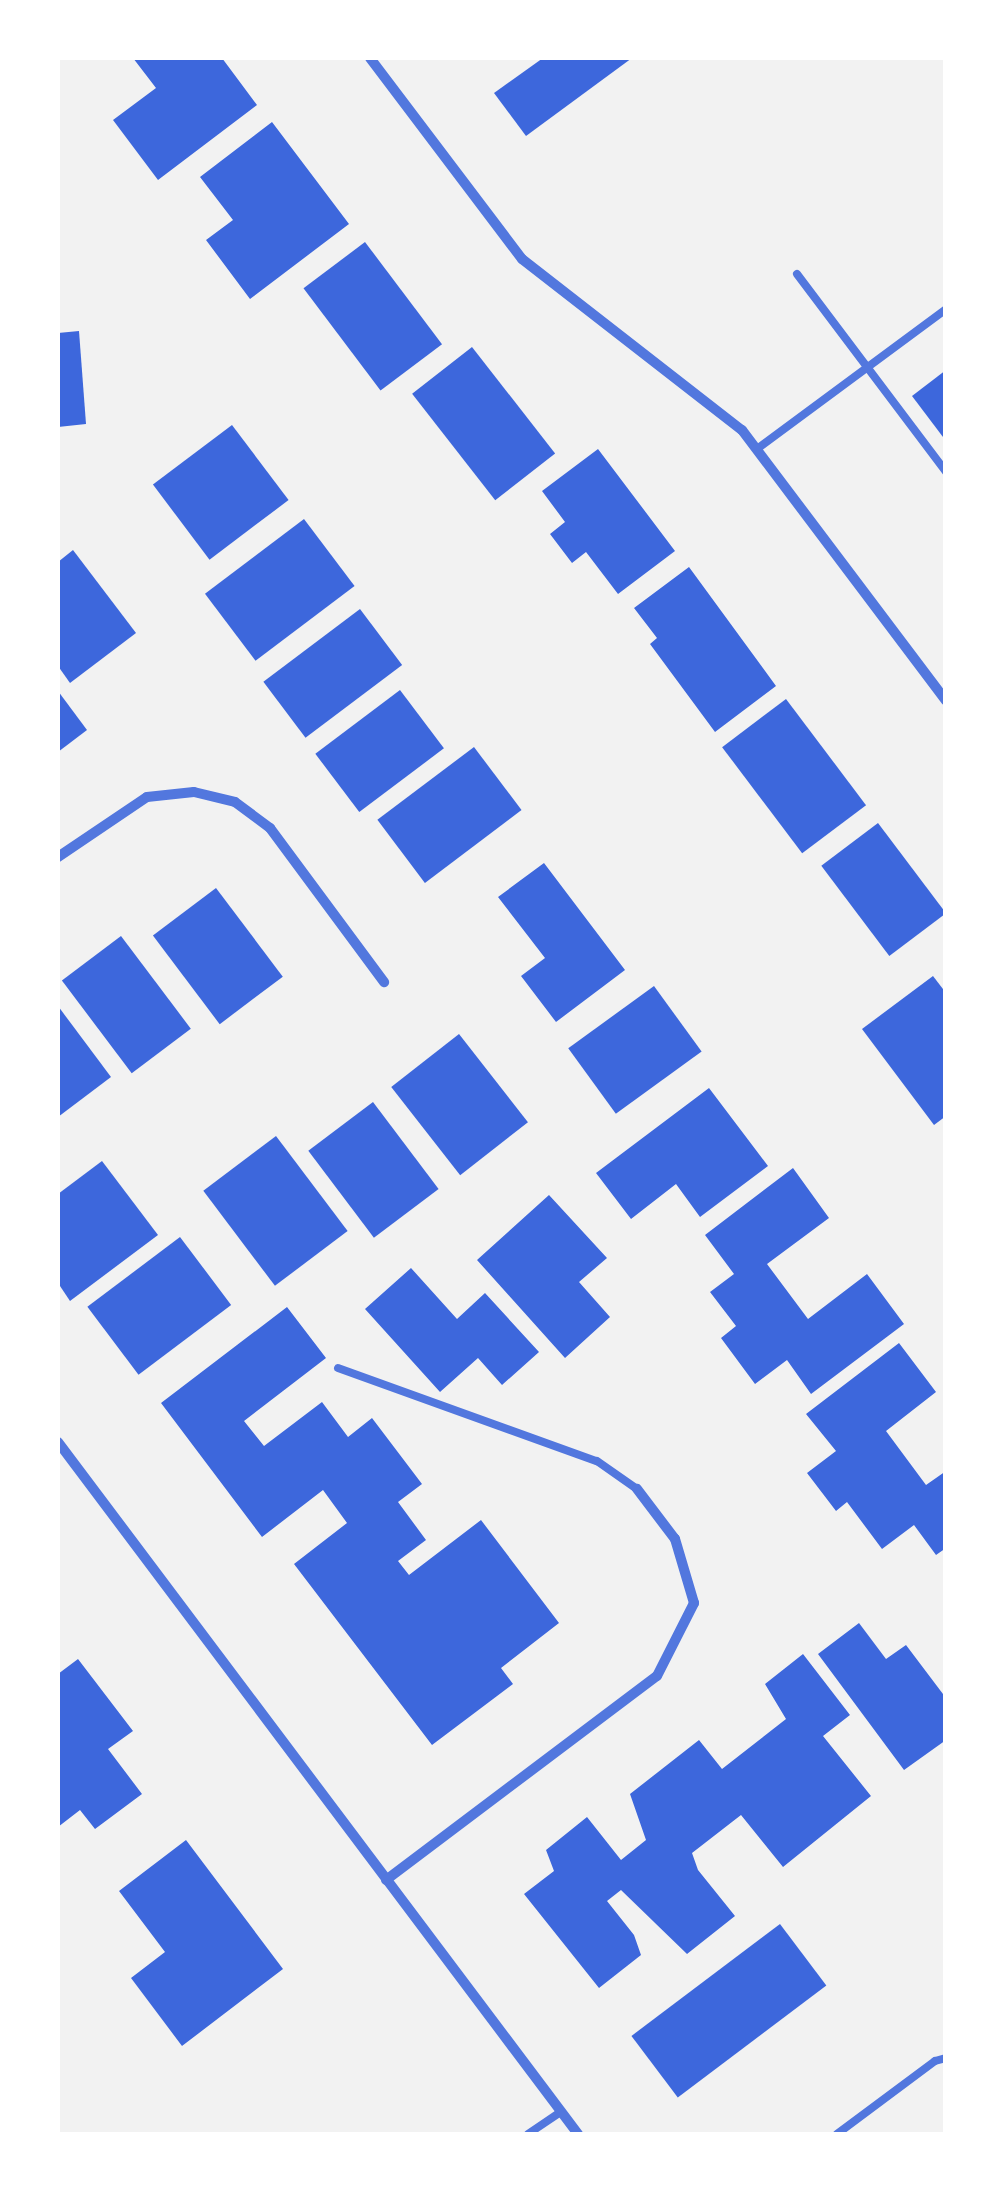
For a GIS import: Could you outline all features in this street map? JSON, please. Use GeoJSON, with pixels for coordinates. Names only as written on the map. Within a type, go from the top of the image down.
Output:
{"type":"FeatureCollection","features":[{"type":"Feature","properties":{"kind":"street"},"geometry":{"type":"LineString","coordinates":[[370,58],[522,260],[742,430],[946,701]]}},
{"type":"Feature","properties":{"kind":"street"},"geometry":{"type":"LineString","coordinates":[[58,857],[147,797],[194,792],[236,802],[270,828],[384,982]]}},
{"type":"Feature","properties":{"kind":"street"},"geometry":{"type":"LineString","coordinates":[[58,1442],[578,2134]]}},
{"type":"Feature","properties":{"kind":"street"},"geometry":{"type":"LineString","coordinates":[[386,1880],[657,1676],[694,1603],[675,1539],[637,1489]]}},
{"type":"Feature","properties":{"kind":"lane"},"geometry":{"type":"LineString","coordinates":[[798,274],[946,472]]}},
{"type":"Feature","properties":{"kind":"lane"},"geometry":{"type":"LineString","coordinates":[[757,449],[946,309]]}},
{"type":"Feature","properties":{"kind":"lane"},"geometry":{"type":"LineString","coordinates":[[338,1368],[597,1462],[637,1489]]}},
{"type":"Feature","properties":{"kind":"lane"},"geometry":{"type":"LineString","coordinates":[[838,2134],[935,2060],[946,2058]]}},
{"type":"Feature","properties":{"kind":"lane"},"geometry":{"type":"LineString","coordinates":[[528,2134],[561,2112]]}},
{"type":"Feature","properties":{"kind":"building"},"geometry":{"type":"Polygon","coordinates":[[[133,58],[222,58],[257,105],[158,180],[113,120],[156,88],[133,58]]]}},
{"type":"Feature","properties":{"kind":"building"},"geometry":{"type":"Polygon","coordinates":[[[543,58],[632,58],[526,136],[494,93],[543,58]]]}},
{"type":"Feature","properties":{"kind":"building"},"geometry":{"type":"Polygon","coordinates":[[[272,122],[349,224],[250,299],[206,240],[233,220],[200,177],[272,122]]]}},
{"type":"Feature","properties":{"kind":"building"},"geometry":{"type":"Polygon","coordinates":[[[365,242],[442,344],[381,391],[304,288],[365,242]]]}},
{"type":"Feature","properties":{"kind":"building"},"geometry":{"type":"Polygon","coordinates":[[[79,331],[86,424],[58,427],[58,333],[79,331]]]}},
{"type":"Feature","properties":{"kind":"building"},"geometry":{"type":"Polygon","coordinates":[[[472,347],[555,453],[495,500],[412,394],[472,347]]]}},
{"type":"Feature","properties":{"kind":"building"},"geometry":{"type":"Polygon","coordinates":[[[946,370],[946,441],[912,396],[946,370]]]}},
{"type":"Feature","properties":{"kind":"building"},"geometry":{"type":"Polygon","coordinates":[[[232,425],[289,500],[210,560],[153,485],[232,425]]]}},
{"type":"Feature","properties":{"kind":"building"},"geometry":{"type":"Polygon","coordinates":[[[598,449],[675,551],[618,594],[586,552],[572,563],[550,534],[565,522],[542,491],[598,449]]]}},
{"type":"Feature","properties":{"kind":"building"},"geometry":{"type":"Polygon","coordinates":[[[304,519],[355,586],[256,661],[205,594],[304,519]]]}},
{"type":"Feature","properties":{"kind":"building"},"geometry":{"type":"Polygon","coordinates":[[[73,550],[136,633],[70,683],[58,666],[58,562],[73,550]]]}},
{"type":"Feature","properties":{"kind":"building"},"geometry":{"type":"Polygon","coordinates":[[[689,567],[776,686],[715,732],[650,644],[657,638],[634,608],[689,567]]]}},
{"type":"Feature","properties":{"kind":"building"},"geometry":{"type":"Polygon","coordinates":[[[360,609],[402,665],[305,738],[263,682],[360,609]]]}},
{"type":"Feature","properties":{"kind":"building"},"geometry":{"type":"Polygon","coordinates":[[[400,690],[444,748],[359,812],[315,754],[400,690]]]}},
{"type":"Feature","properties":{"kind":"building"},"geometry":{"type":"Polygon","coordinates":[[[58,691],[87,730],[58,752],[58,691]]]}},
{"type":"Feature","properties":{"kind":"building"},"geometry":{"type":"Polygon","coordinates":[[[786,699],[866,805],[802,853],[722,747],[786,699]]]}},
{"type":"Feature","properties":{"kind":"building"},"geometry":{"type":"Polygon","coordinates":[[[474,747],[522,810],[425,883],[377,820],[474,747]]]}},
{"type":"Feature","properties":{"kind":"building"},"geometry":{"type":"Polygon","coordinates":[[[878,823],[946,913],[889,956],[821,866],[878,823]]]}},
{"type":"Feature","properties":{"kind":"building"},"geometry":{"type":"Polygon","coordinates":[[[544,863],[625,970],[556,1022],[521,976],[545,958],[498,897],[544,863]]]}},
{"type":"Feature","properties":{"kind":"building"},"geometry":{"type":"Polygon","coordinates":[[[216,888],[283,977],[220,1024],[153,936],[216,888]]]}},
{"type":"Feature","properties":{"kind":"building"},"geometry":{"type":"Polygon","coordinates":[[[121,936],[191,1029],[132,1073],[62,981],[121,936]]]}},
{"type":"Feature","properties":{"kind":"building"},"geometry":{"type":"Polygon","coordinates":[[[933,976],[946,993],[946,1116],[934,1125],[862,1029],[933,976]]]}},
{"type":"Feature","properties":{"kind":"building"},"geometry":{"type":"Polygon","coordinates":[[[654,986],[702,1052],[616,1114],[568,1048],[654,986]]]}},
{"type":"Feature","properties":{"kind":"building"},"geometry":{"type":"Polygon","coordinates":[[[58,1006],[111,1077],[58,1117],[58,1006]]]}},
{"type":"Feature","properties":{"kind":"building"},"geometry":{"type":"Polygon","coordinates":[[[459,1034],[528,1122],[460,1175],[391,1087],[459,1034]]]}},
{"type":"Feature","properties":{"kind":"building"},"geometry":{"type":"Polygon","coordinates":[[[709,1088],[768,1166],[700,1217],[676,1184],[631,1219],[596,1173],[709,1088]]]}},
{"type":"Feature","properties":{"kind":"building"},"geometry":{"type":"Polygon","coordinates":[[[373,1102],[439,1189],[374,1238],[308,1151],[373,1102]]]}},
{"type":"Feature","properties":{"kind":"building"},"geometry":{"type":"Polygon","coordinates":[[[276,1136],[348,1231],[275,1286],[203,1191],[276,1136]]]}},
{"type":"Feature","properties":{"kind":"building"},"geometry":{"type":"Polygon","coordinates":[[[102,1161],[158,1235],[70,1301],[58,1283],[58,1194],[102,1161]]]}},
{"type":"Feature","properties":{"kind":"building"},"geometry":{"type":"Polygon","coordinates":[[[793,1168],[829,1218],[767,1264],[808,1319],[867,1274],[904,1324],[811,1394],[787,1360],[755,1384],[721,1338],[736,1326],[710,1292],[734,1274],[705,1235],[793,1168]]]}},
{"type":"Feature","properties":{"kind":"building"},"geometry":{"type":"Polygon","coordinates":[[[549,1195],[607,1258],[579,1282],[610,1317],[565,1358],[477,1260],[549,1195]]]}},
{"type":"Feature","properties":{"kind":"building"},"geometry":{"type":"Polygon","coordinates":[[[180,1237],[231,1305],[139,1375],[87,1307],[180,1237]]]}},
{"type":"Feature","properties":{"kind":"building"},"geometry":{"type":"Polygon","coordinates":[[[411,1268],[457,1319],[485,1293],[539,1352],[502,1385],[478,1358],[440,1392],[365,1309],[411,1268]]]}},
{"type":"Feature","properties":{"kind":"building"},"geometry":{"type":"Polygon","coordinates":[[[287,1307],[326,1358],[244,1421],[264,1446],[322,1402],[348,1437],[372,1418],[422,1484],[398,1502],[426,1540],[398,1561],[409,1575],[481,1520],[559,1623],[501,1668],[513,1684],[432,1745],[294,1564],[347,1523],[323,1490],[262,1537],[161,1403],[287,1307]]]}},
{"type":"Feature","properties":{"kind":"building"},"geometry":{"type":"Polygon","coordinates":[[[899,1343],[936,1392],[886,1431],[926,1485],[946,1471],[946,1548],[936,1555],[914,1525],[882,1549],[847,1502],[836,1511],[807,1473],[836,1451],[806,1414],[899,1343]]]}},
{"type":"Feature","properties":{"kind":"building"},"geometry":{"type":"Polygon","coordinates":[[[859,1623],[886,1659],[906,1645],[946,1698],[946,1740],[904,1770],[818,1654],[859,1623]]]}},
{"type":"Feature","properties":{"kind":"building"},"geometry":{"type":"Polygon","coordinates":[[[803,1654],[850,1715],[823,1736],[871,1796],[783,1867],[741,1815],[692,1853],[698,1870],[735,1916],[687,1954],[621,1890],[607,1901],[634,1935],[641,1955],[599,1988],[524,1894],[554,1871],[546,1850],[587,1817],[621,1860],[646,1840],[630,1794],[699,1740],[722,1769],[786,1719],[765,1684],[803,1654]]]}},
{"type":"Feature","properties":{"kind":"building"},"geometry":{"type":"Polygon","coordinates":[[[78,1659],[133,1731],[108,1749],[142,1794],[95,1829],[80,1810],[58,1827],[58,1674],[78,1659]]]}},
{"type":"Feature","properties":{"kind":"building"},"geometry":{"type":"Polygon","coordinates":[[[186,1840],[283,1969],[182,2046],[131,1978],[165,1952],[119,1891],[186,1840]]]}},
{"type":"Feature","properties":{"kind":"building"},"geometry":{"type":"Polygon","coordinates":[[[780,1924],[826,1985],[678,2097],[631,2036],[780,1924]]]}}]}
